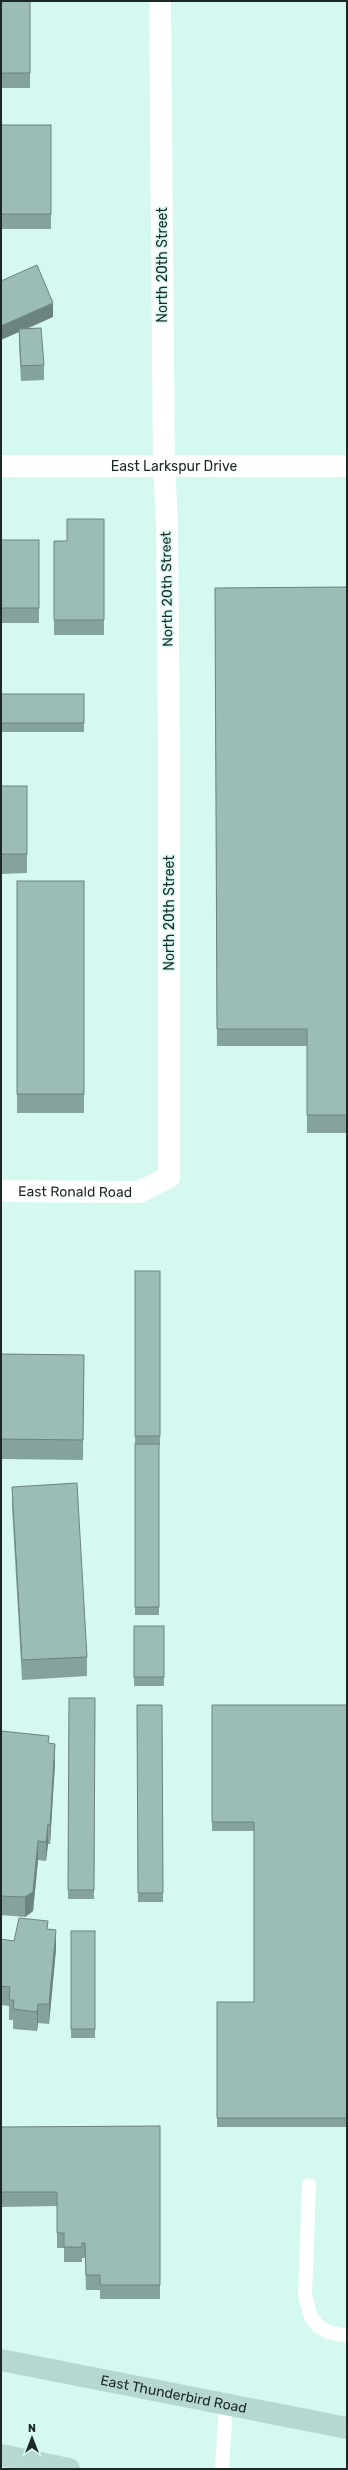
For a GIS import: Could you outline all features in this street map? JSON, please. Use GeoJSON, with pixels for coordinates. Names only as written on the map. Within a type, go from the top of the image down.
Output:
{"type":"FeatureCollection","features":[{"type":"Feature","properties":{"kind":"main road","name":"East Thunderbird Road"},"geometry":{"type":"LineString","coordinates":[[1,2360],[226,2406],[347,2428]]}},
{"type":"Feature","properties":{"kind":"main road"},"geometry":{"type":"LineString","coordinates":[[1,2455],[69,2469]]}},
{"type":"Feature","properties":{"kind":"street","name":"North 20th Street"},"geometry":{"type":"LineString","coordinates":[[160,1],[164,467],[167,524],[169,749],[169,1177]]}},
{"type":"Feature","properties":{"kind":"street","name":"East Larkspur Drive"},"geometry":{"type":"LineString","coordinates":[[1,466],[347,466]]}},
{"type":"Feature","properties":{"kind":"street","name":"East Ronald Road"},"geometry":{"type":"LineString","coordinates":[[1,1191],[139,1192],[169,1177]]}},
{"type":"Feature","properties":{"kind":"lane"},"geometry":{"type":"LineString","coordinates":[[309,2185],[305,2296],[311,2317],[318,2326],[328,2332],[347,2336]]}},
{"type":"Feature","properties":{"kind":"lane"},"geometry":{"type":"LineString","coordinates":[[222,2469],[226,2406]]}},
{"type":"Feature","properties":{"kind":"building"},"geometry":{"type":"Polygon","coordinates":[[[1,1],[30,1],[30,73],[1,73],[1,1]]]}},
{"type":"Feature","properties":{"kind":"building"},"geometry":{"type":"Polygon","coordinates":[[[1,125],[51,125],[51,214],[1,214],[1,125]]]}},
{"type":"Feature","properties":{"kind":"building"},"geometry":{"type":"Polygon","coordinates":[[[37,265],[53,303],[1,326],[1,281],[37,265]]]}},
{"type":"Feature","properties":{"kind":"building"},"geometry":{"type":"Polygon","coordinates":[[[41,328],[44,365],[21,366],[19,329],[41,328]]]}},
{"type":"Feature","properties":{"kind":"building"},"geometry":{"type":"Polygon","coordinates":[[[67,519],[104,519],[104,620],[54,620],[54,541],[67,541],[67,519]]]}},
{"type":"Feature","properties":{"kind":"building"},"geometry":{"type":"Polygon","coordinates":[[[1,540],[39,540],[39,608],[1,608],[1,540]]]}},
{"type":"Feature","properties":{"kind":"building"},"geometry":{"type":"Polygon","coordinates":[[[347,587],[347,1115],[307,1115],[307,1029],[217,1029],[215,588],[347,587]]]}},
{"type":"Feature","properties":{"kind":"building"},"geometry":{"type":"Polygon","coordinates":[[[1,694],[84,694],[84,723],[1,723],[1,694]]]}},
{"type":"Feature","properties":{"kind":"building"},"geometry":{"type":"Polygon","coordinates":[[[1,786],[27,786],[27,854],[1,854],[1,786]]]}},
{"type":"Feature","properties":{"kind":"building"},"geometry":{"type":"Polygon","coordinates":[[[17,881],[84,881],[84,1094],[17,1094],[17,881]]]}},
{"type":"Feature","properties":{"kind":"building"},"geometry":{"type":"Polygon","coordinates":[[[135,1271],[160,1271],[160,1436],[135,1436],[135,1271]]]}},
{"type":"Feature","properties":{"kind":"building"},"geometry":{"type":"Polygon","coordinates":[[[1,1354],[84,1355],[83,1440],[1,1439],[1,1354]]]}},
{"type":"Feature","properties":{"kind":"building"},"geometry":{"type":"Polygon","coordinates":[[[135,1444],[159,1444],[159,1607],[135,1607],[135,1444]]]}},
{"type":"Feature","properties":{"kind":"building"},"geometry":{"type":"Polygon","coordinates":[[[77,1483],[87,1657],[22,1660],[12,1487],[77,1483]]]}},
{"type":"Feature","properties":{"kind":"building"},"geometry":{"type":"Polygon","coordinates":[[[134,1626],[164,1626],[164,1677],[134,1677],[134,1626]]]}},
{"type":"Feature","properties":{"kind":"building"},"geometry":{"type":"Polygon","coordinates":[[[69,1698],[95,1698],[94,1890],[68,1890],[69,1698]]]}},
{"type":"Feature","properties":{"kind":"building"},"geometry":{"type":"Polygon","coordinates":[[[137,1705],[162,1705],[163,1893],[138,1893],[137,1705]]]}},
{"type":"Feature","properties":{"kind":"building"},"geometry":{"type":"Polygon","coordinates":[[[212,1705],[347,1705],[347,2118],[217,2118],[217,2002],[254,2002],[254,1822],[212,1822],[212,1705]]]}},
{"type":"Feature","properties":{"kind":"building"},"geometry":{"type":"Polygon","coordinates":[[[1,1731],[49,1736],[48,1743],[55,1744],[50,1825],[48,1824],[46,1842],[38,1841],[33,1892],[25,1897],[1,1896],[1,1731]]]}},
{"type":"Feature","properties":{"kind":"building"},"geometry":{"type":"Polygon","coordinates":[[[19,1918],[48,1921],[47,1929],[56,1930],[49,2004],[38,2004],[37,2012],[13,2009],[14,2000],[9,2000],[10,1987],[1,1986],[1,1939],[14,1941],[19,1918]]]}},
{"type":"Feature","properties":{"kind":"building"},"geometry":{"type":"Polygon","coordinates":[[[71,1931],[95,1931],[95,2029],[71,2029],[71,1931]]]}},
{"type":"Feature","properties":{"kind":"building"},"geometry":{"type":"Polygon","coordinates":[[[160,2126],[160,2285],[100,2285],[100,2275],[86,2275],[85,2243],[82,2243],[82,2247],[64,2247],[64,2233],[57,2233],[57,2192],[1,2192],[1,2127],[160,2126]]]}}]}
